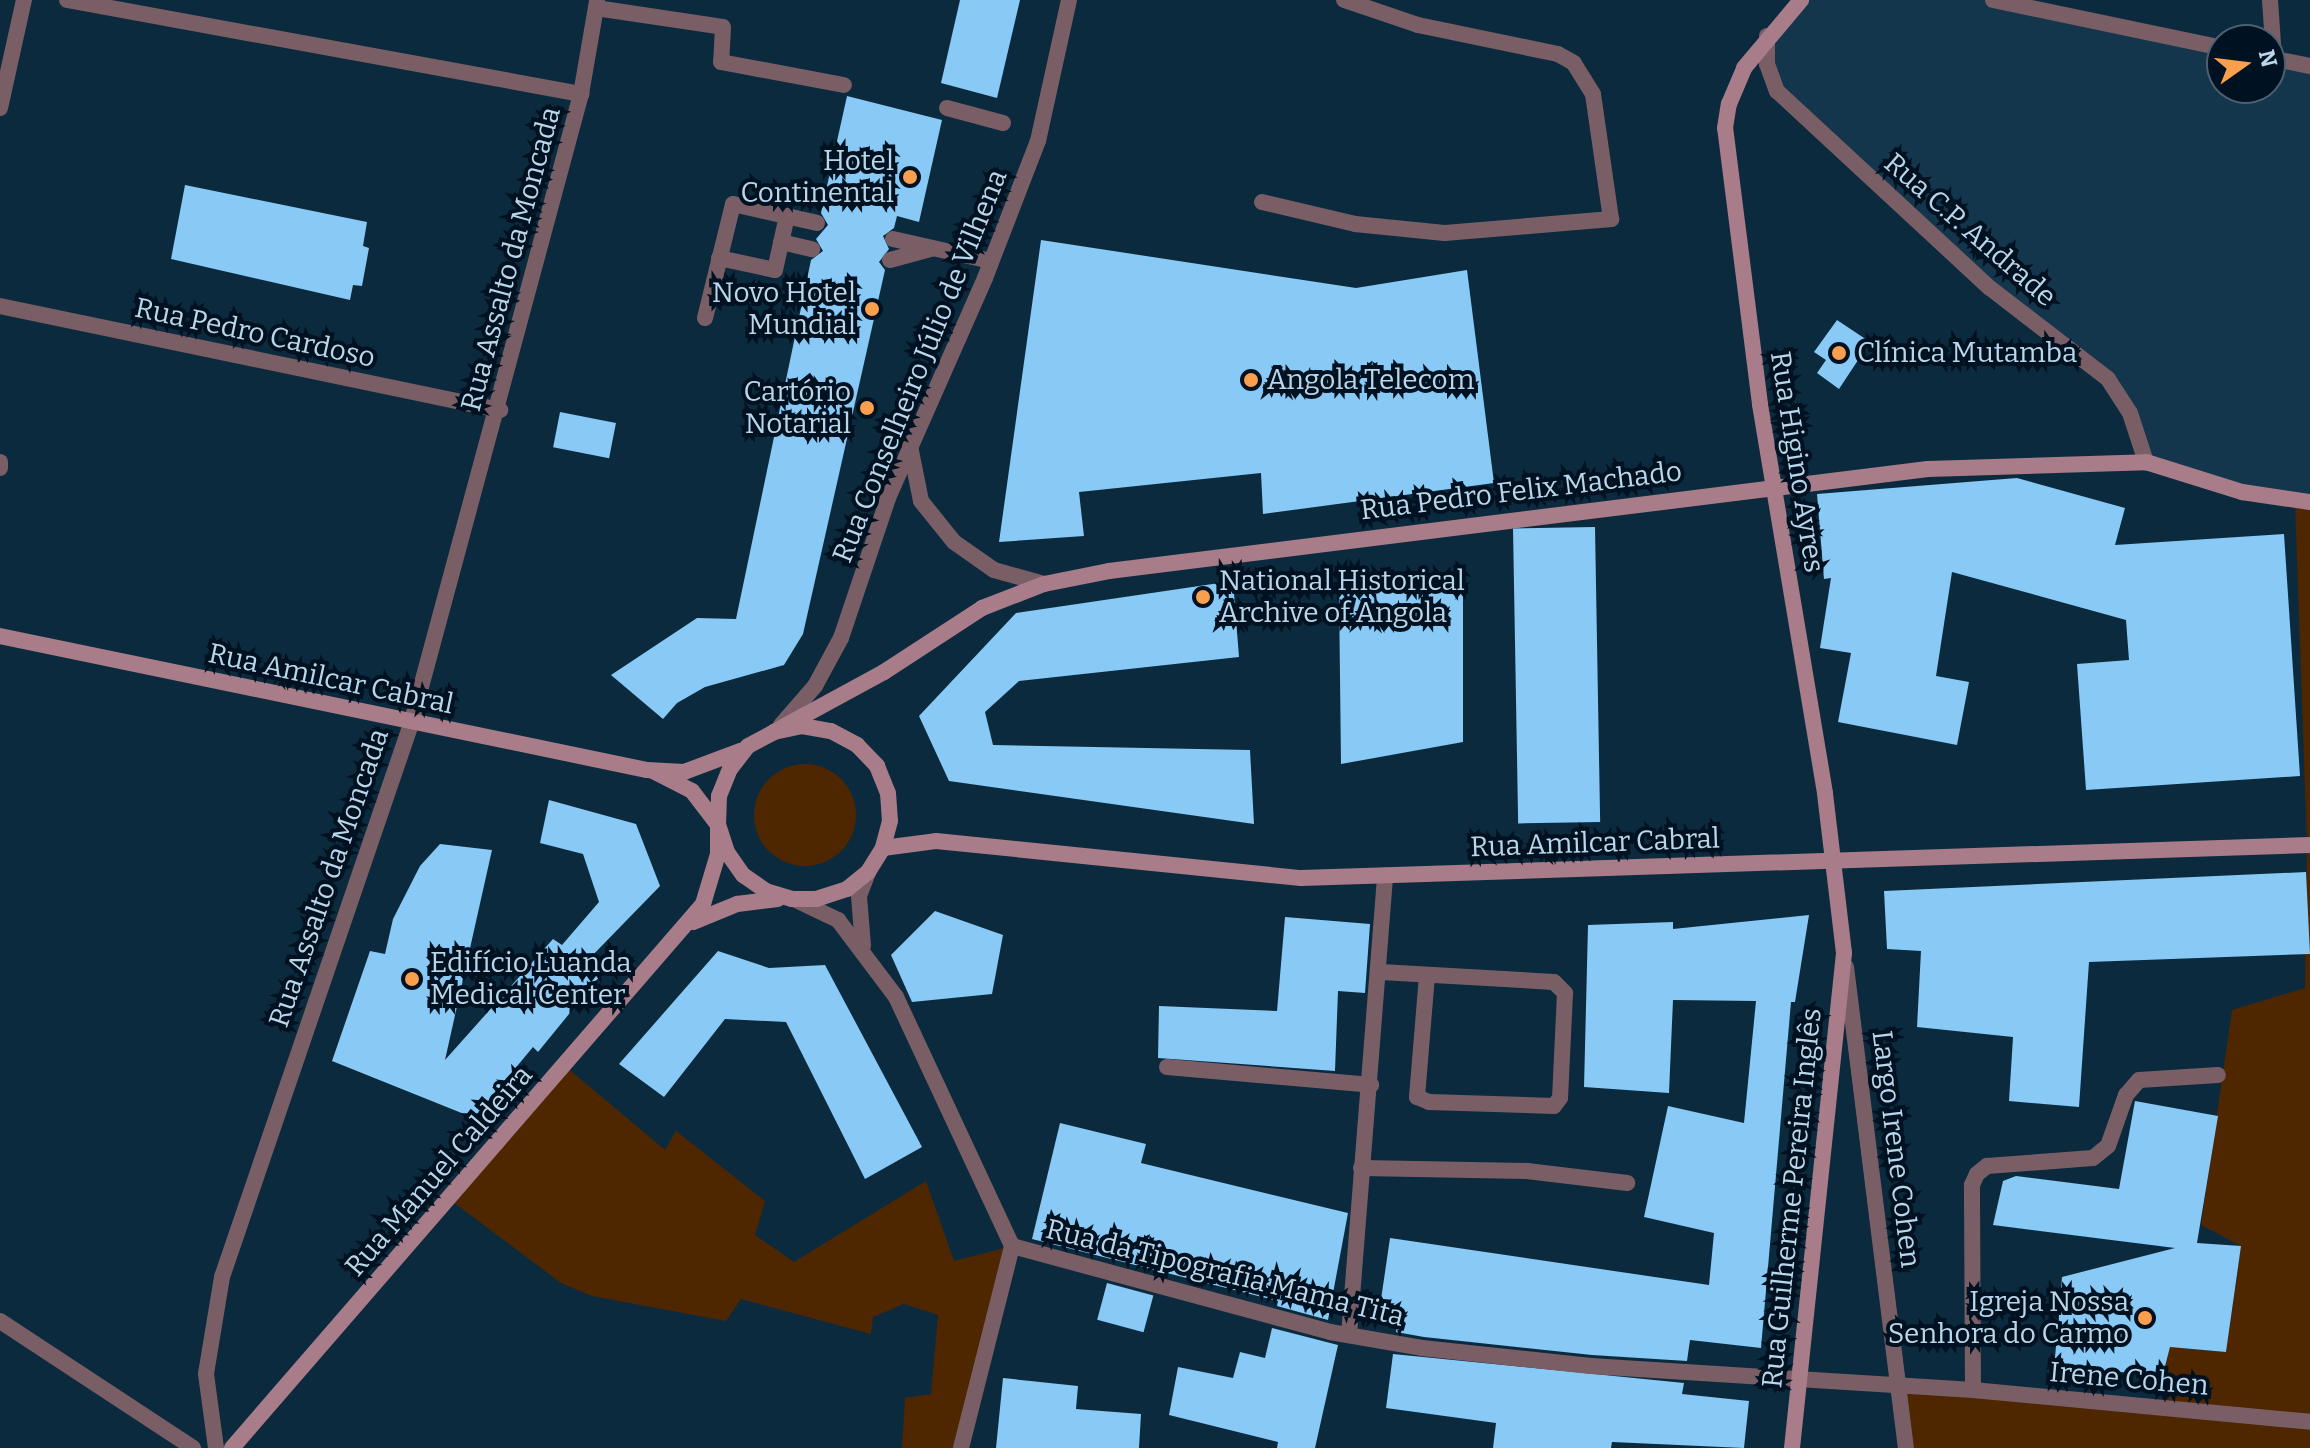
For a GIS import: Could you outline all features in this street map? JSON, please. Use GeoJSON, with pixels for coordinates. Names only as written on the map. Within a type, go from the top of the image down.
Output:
{"type":"FeatureCollection","features":[{"type":"Feature","properties":{"kind":"street"},"geometry":{"type":"LineString","coordinates":[[0,108],[24,0]]}},
{"type":"Feature","properties":{"kind":"street"},"geometry":{"type":"LineString","coordinates":[[67,0],[581,94]]}},
{"type":"Feature","properties":{"kind":"street","name":"Rua Conselheiro Júlio de Vilhena"},"geometry":{"type":"LineString","coordinates":[[774,732],[815,686],[841,638],[910,444],[991,261],[1038,141],[1069,0]]}},
{"type":"Feature","properties":{"kind":"street"},"geometry":{"type":"LineString","coordinates":[[1262,202],[1355,224],[1445,233],[1611,219],[1593,94],[1574,63],[1558,54],[1418,25],[1344,0]]}},
{"type":"Feature","properties":{"kind":"street","name":"Rua Higino Ayres"},"geometry":{"type":"LineString","coordinates":[[1801,0],[1767,36],[1744,68],[1729,104],[1725,128],[1772,485],[1835,862],[1844,953]]}},
{"type":"Feature","properties":{"kind":"street"},"geometry":{"type":"LineString","coordinates":[[1993,0],[2206,45]]}},
{"type":"Feature","properties":{"kind":"street"},"geometry":{"type":"LineString","coordinates":[[2270,0],[2271,24]]}},
{"type":"Feature","properties":{"kind":"street"},"geometry":{"type":"LineString","coordinates":[[596,4],[723,27],[721,62],[844,85]]}},
{"type":"Feature","properties":{"kind":"street","name":"Rua Assalto da Moncada"},"geometry":{"type":"LineString","coordinates":[[216,1448],[206,1374],[222,1277],[411,724],[500,410],[581,94],[596,4]]}},
{"type":"Feature","properties":{"kind":"street","name":"Rua C.P. Andrade"},"geometry":{"type":"LineString","coordinates":[[1767,36],[1767,64],[1777,91],[1990,288],[2108,379],[2130,413],[2146,462]]}},
{"type":"Feature","properties":{"kind":"street"},"geometry":{"type":"LineString","coordinates":[[2286,61],[2310,66]]}},
{"type":"Feature","properties":{"kind":"street"},"geometry":{"type":"LineString","coordinates":[[947,108],[1003,123]]}},
{"type":"Feature","properties":{"kind":"street"},"geometry":{"type":"LineString","coordinates":[[705,318],[733,204],[817,223]]}},
{"type":"Feature","properties":{"kind":"street"},"geometry":{"type":"LineString","coordinates":[[719,258],[775,270],[787,216]]}},
{"type":"Feature","properties":{"kind":"street"},"geometry":{"type":"LineString","coordinates":[[893,239],[991,261]]}},
{"type":"Feature","properties":{"kind":"street"},"geometry":{"type":"LineString","coordinates":[[781,242],[812,249]]}},
{"type":"Feature","properties":{"kind":"street"},"geometry":{"type":"LineString","coordinates":[[890,260],[933,248]]}},
{"type":"Feature","properties":{"kind":"street","name":"Rua Pedro Cardoso"},"geometry":{"type":"LineString","coordinates":[[0,306],[500,410]]}},
{"type":"Feature","properties":{"kind":"street"},"geometry":{"type":"LineString","coordinates":[[910,444],[921,501],[944,532],[994,570],[1044,584]]}},
{"type":"Feature","properties":{"kind":"street"},"geometry":{"type":"LineString","coordinates":[[0,462],[0,468]]}},
{"type":"Feature","properties":{"kind":"street","name":"Rua Pedro Felix Machado"},"geometry":{"type":"LineString","coordinates":[[774,732],[884,672],[982,608],[1044,584],[1125,569],[1772,485],[1928,469],[2146,462],[2242,492],[2310,502]]}},
{"type":"Feature","properties":{"kind":"street","name":"Rua Amilcar Cabral"},"geometry":{"type":"LineString","coordinates":[[0,636],[411,724],[653,771]]}},
{"type":"Feature","properties":{"kind":"street"},"geometry":{"type":"LineString","coordinates":[[802,726],[831,731],[857,745],[877,766],[888,793],[890,821],[883,848],[868,872],[847,889],[817,899],[792,899],[766,891],[743,875],[727,852],[718,825],[692,791],[653,771],[684,772],[717,763],[774,732],[802,726]]}},
{"type":"Feature","properties":{"kind":"street"},"geometry":{"type":"LineString","coordinates":[[718,825],[719,796],[730,769],[748,746]]}},
{"type":"Feature","properties":{"kind":"street","name":"Rua Manuel Caldeira"},"geometry":{"type":"LineString","coordinates":[[232,1448],[703,904],[713,878],[718,825]]}},
{"type":"Feature","properties":{"kind":"street","name":"Rua Amilcar Cabral"},"geometry":{"type":"LineString","coordinates":[[883,848],[936,841],[1301,878],[2310,845]]}},
{"type":"Feature","properties":{"kind":"street"},"geometry":{"type":"LineString","coordinates":[[864,951],[858,923],[868,872]]}},
{"type":"Feature","properties":{"kind":"street"},"geometry":{"type":"LineString","coordinates":[[1349,1335],[1361,1168],[1381,972],[1385,875]]}},
{"type":"Feature","properties":{"kind":"street","name":"Rua Manuel Caldeira"},"geometry":{"type":"LineString","coordinates":[[685,927],[737,904],[792,899]]}},
{"type":"Feature","properties":{"kind":"street","name":"Rua da Tipografia Mama Tita"},"geometry":{"type":"LineString","coordinates":[[792,899],[838,920],[896,997],[1012,1246],[1349,1335],[1529,1360],[1798,1382]]}},
{"type":"Feature","properties":{"kind":"street","name":"Rua Guilherme Pereira Inglês"},"geometry":{"type":"LineString","coordinates":[[1792,1448],[1844,953]]}},
{"type":"Feature","properties":{"kind":"street","name":"Largo Irene Cohen"},"geometry":{"type":"LineString","coordinates":[[1844,953],[1906,1448]]}},
{"type":"Feature","properties":{"kind":"street"},"geometry":{"type":"LineString","coordinates":[[1381,972],[1554,982],[1565,993],[1560,1098],[1554,1106],[1429,1102],[1417,1097],[1427,976]]}},
{"type":"Feature","properties":{"kind":"street"},"geometry":{"type":"LineString","coordinates":[[1167,1067],[1371,1085]]}},
{"type":"Feature","properties":{"kind":"street"},"geometry":{"type":"LineString","coordinates":[[1973,1390],[1972,1185],[1977,1174],[1987,1166],[2093,1158],[2108,1146],[2126,1095],[2139,1080],[2218,1075]]}},
{"type":"Feature","properties":{"kind":"street"},"geometry":{"type":"LineString","coordinates":[[1361,1168],[1527,1171],[1627,1183]]}},
{"type":"Feature","properties":{"kind":"street"},"geometry":{"type":"LineString","coordinates":[[961,1448],[1012,1246]]}},
{"type":"Feature","properties":{"kind":"street"},"geometry":{"type":"LineString","coordinates":[[0,1321],[193,1448]]}},
{"type":"Feature","properties":{"kind":"street","name":"Irene Cohen"},"geometry":{"type":"LineString","coordinates":[[1798,1382],[1973,1390],[2310,1422]]}},
{"type":"Feature","properties":{"kind":"shaded area"},"geometry":{"type":"Polygon","coordinates":[[[1802,0],[1993,0],[2206,45],[2206,104],[2286,104],[2286,61],[2310,66],[2310,502],[2146,462],[2122,395],[1990,288],[1777,91],[1767,36],[1802,0]]]}},
{"type":"Feature","properties":{"kind":"shaded area"},"geometry":{"type":"Polygon","coordinates":[[[2295,502],[2310,502],[2310,1448],[1906,1448],[1899,1388],[2168,1408],[2163,1374],[2170,1347],[2226,1352],[2241,1246],[2201,1225],[2232,1010],[2305,988],[2307,845],[2295,502]]]}},
{"type":"Feature","properties":{"kind":"shaded area"},"geometry":{"type":"Polygon","coordinates":[[[805,764],[825,768],[841,779],[852,795],[856,815],[852,835],[841,851],[825,862],[805,866],[785,862],[769,851],[758,835],[754,815],[758,795],[769,779],[785,768],[805,764]]]}},
{"type":"Feature","properties":{"kind":"shaded area"},"geometry":{"type":"Polygon","coordinates":[[[565,1066],[665,1150],[676,1131],[765,1201],[755,1235],[794,1262],[926,1181],[954,1261],[1012,1246],[961,1448],[902,1448],[905,1398],[931,1394],[938,1315],[904,1304],[873,1317],[871,1334],[741,1299],[726,1321],[592,1296],[561,1283],[449,1199],[565,1066]]]}},
{"type":"Feature","properties":{"kind":"building"},"geometry":{"type":"Polygon","coordinates":[[[960,0],[1020,0],[997,98],[941,83],[960,0]]]}},
{"type":"Feature","properties":{"kind":"building"},"geometry":{"type":"Polygon","coordinates":[[[847,96],[942,120],[919,222],[897,216],[894,228],[883,236],[889,249],[879,262],[885,270],[803,634],[784,665],[705,687],[677,703],[663,719],[611,675],[697,618],[736,619],[811,260],[823,251],[816,239],[828,225],[821,213],[847,96]]]}},
{"type":"Feature","properties":{"kind":"building"},"geometry":{"type":"Polygon","coordinates":[[[185,185],[367,222],[363,246],[369,248],[362,286],[353,285],[350,300],[171,259],[185,185]]]}},
{"type":"Feature","properties":{"kind":"building","name":"Angola Telecom"},"geometry":{"type":"Polygon","coordinates":[[[1041,240],[1356,288],[1467,270],[1494,483],[1263,514],[1261,473],[1079,492],[1084,536],[999,542],[1041,240]]]}},
{"type":"Feature","properties":{"kind":"building","name":"Clínica Mutamba"},"geometry":{"type":"Polygon","coordinates":[[[1837,320],[1870,342],[1839,389],[1817,373],[1826,360],[1814,352],[1837,320]]]}},
{"type":"Feature","properties":{"kind":"building"},"geometry":{"type":"Polygon","coordinates":[[[560,412],[616,423],[609,458],[553,447],[560,412]]]}},
{"type":"Feature","properties":{"kind":"building"},"geometry":{"type":"Polygon","coordinates":[[[2017,478],[2125,508],[2115,545],[2284,534],[2300,776],[2086,790],[2077,664],[2129,660],[2126,620],[1952,572],[1936,676],[1969,682],[1957,745],[1838,722],[1851,653],[1820,648],[1831,578],[1824,579],[1817,494],[2017,478]]]}},
{"type":"Feature","properties":{"kind":"building"},"geometry":{"type":"Polygon","coordinates":[[[1595,527],[1600,822],[1518,823],[1513,528],[1595,527]]]}},
{"type":"Feature","properties":{"kind":"building"},"geometry":{"type":"Polygon","coordinates":[[[1233,581],[1239,657],[1019,681],[985,712],[993,745],[1250,750],[1254,824],[949,781],[919,716],[1016,613],[1233,581]]]}},
{"type":"Feature","properties":{"kind":"building"},"geometry":{"type":"Polygon","coordinates":[[[1463,587],[1463,742],[1341,764],[1339,591],[1463,587]]]}},
{"type":"Feature","properties":{"kind":"building","name":"Edifício Luanda Medical Center"},"geometry":{"type":"Polygon","coordinates":[[[549,800],[636,824],[660,886],[588,960],[605,970],[538,1052],[533,1047],[474,1118],[332,1061],[370,951],[385,954],[393,919],[420,866],[440,844],[492,850],[445,1060],[553,939],[562,945],[599,902],[583,854],[540,843],[549,800]]]}},
{"type":"Feature","properties":{"kind":"building"},"geometry":{"type":"Polygon","coordinates":[[[2306,872],[2310,954],[2089,962],[2079,1107],[2009,1101],[2013,1037],[1917,1027],[1921,951],[1887,949],[1884,891],[2306,872]]]}},
{"type":"Feature","properties":{"kind":"building"},"geometry":{"type":"Polygon","coordinates":[[[935,911],[1003,935],[992,994],[912,1002],[891,955],[935,911]]]}},
{"type":"Feature","properties":{"kind":"building"},"geometry":{"type":"Polygon","coordinates":[[[1809,915],[1795,1002],[1791,1002],[1761,1348],[1690,1340],[1687,1361],[1592,1355],[1424,1337],[1396,1332],[1397,1323],[1378,1320],[1390,1238],[1709,1285],[1714,1233],[1644,1217],[1668,1106],[1744,1123],[1756,1001],[1673,1000],[1669,1093],[1584,1087],[1588,925],[1673,922],[1673,929],[1809,915]]]}},
{"type":"Feature","properties":{"kind":"building"},"geometry":{"type":"Polygon","coordinates":[[[1285,917],[1370,924],[1365,993],[1338,991],[1335,1071],[1158,1058],[1159,1006],[1277,1011],[1285,917]]]}},
{"type":"Feature","properties":{"kind":"building"},"geometry":{"type":"Polygon","coordinates":[[[718,951],[769,968],[825,965],[922,1147],[865,1179],[786,1022],[725,1019],[664,1097],[619,1064],[718,951]]]}},
{"type":"Feature","properties":{"kind":"building"},"geometry":{"type":"Polygon","coordinates":[[[2135,1101],[2218,1116],[2197,1243],[2241,1246],[2226,1352],[2170,1347],[2163,1374],[2054,1369],[2062,1277],[2175,1248],[1993,1225],[2003,1181],[2016,1176],[2119,1189],[2135,1101]]]}},
{"type":"Feature","properties":{"kind":"building"},"geometry":{"type":"Polygon","coordinates":[[[1060,1123],[1146,1144],[1141,1163],[1348,1213],[1328,1320],[1277,1306],[1278,1301],[1032,1239],[1060,1123]]]}},
{"type":"Feature","properties":{"kind":"building"},"geometry":{"type":"Polygon","coordinates":[[[1107,1283],[1153,1295],[1144,1332],[1097,1320],[1107,1283]]]}},
{"type":"Feature","properties":{"kind":"building"},"geometry":{"type":"Polygon","coordinates":[[[1272,1328],[1338,1345],[1315,1448],[1277,1448],[1278,1442],[1169,1415],[1178,1367],[1233,1378],[1240,1352],[1265,1358],[1272,1328]]]}},
{"type":"Feature","properties":{"kind":"building"},"geometry":{"type":"Polygon","coordinates":[[[1393,1354],[1684,1383],[1682,1394],[1749,1401],[1744,1448],[1612,1442],[1611,1448],[1493,1448],[1496,1423],[1386,1408],[1393,1354]]]}},
{"type":"Feature","properties":{"kind":"building"},"geometry":{"type":"Polygon","coordinates":[[[1003,1378],[1078,1386],[1076,1409],[1141,1414],[1139,1448],[996,1448],[1003,1378]]]}},
{"type":"Feature","properties":{"kind":"place","name":"Hotel Continental"},"geometry":{"type":"Point","coordinates":[910,177]}},
{"type":"Feature","properties":{"kind":"place","name":"Novo Hotel Mundial"},"geometry":{"type":"Point","coordinates":[872,309]}},
{"type":"Feature","properties":{"kind":"place","name":"Clínica Mutamba"},"geometry":{"type":"Point","coordinates":[1839,353]}},
{"type":"Feature","properties":{"kind":"place","name":"Angola Telecom"},"geometry":{"type":"Point","coordinates":[1251,380]}},
{"type":"Feature","properties":{"kind":"place","name":"Cartório Notarial"},"geometry":{"type":"Point","coordinates":[867,408]}},
{"type":"Feature","properties":{"kind":"place","name":"National Historical Archive of Angola"},"geometry":{"type":"Point","coordinates":[1203,597]}},
{"type":"Feature","properties":{"kind":"place","name":"Edifício Luanda Medical Center"},"geometry":{"type":"Point","coordinates":[412,979]}},
{"type":"Feature","properties":{"kind":"place","name":"Igreja Nossa Senhora do Carmo"},"geometry":{"type":"Point","coordinates":[2145,1318]}}]}
